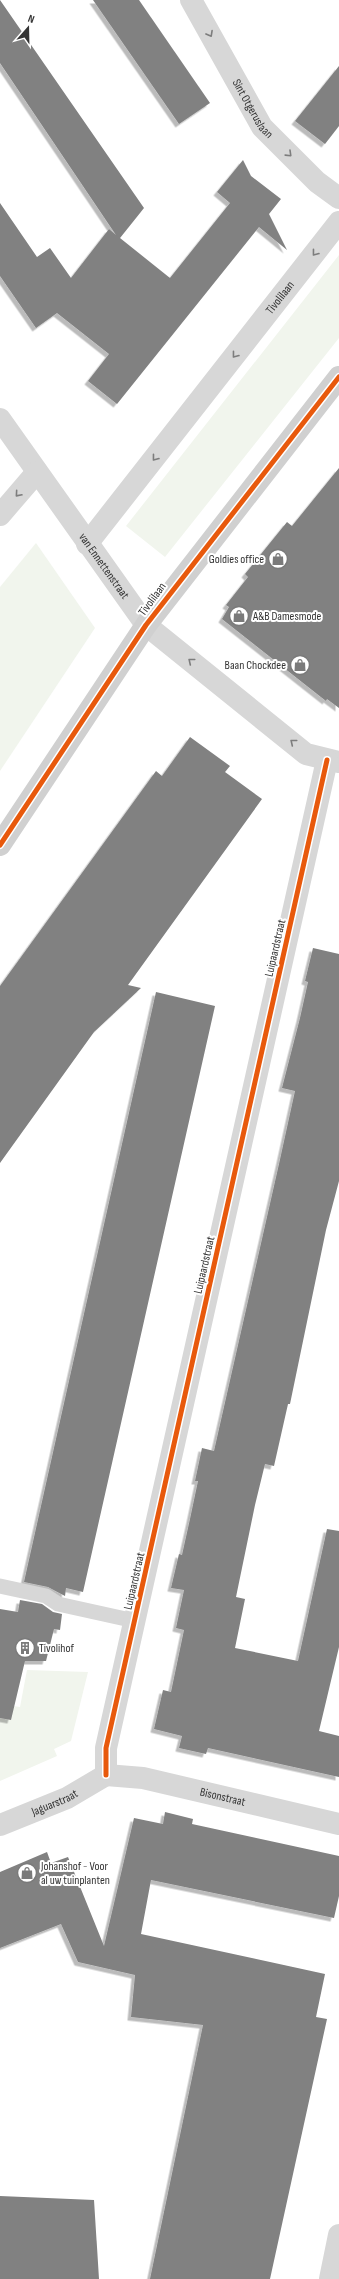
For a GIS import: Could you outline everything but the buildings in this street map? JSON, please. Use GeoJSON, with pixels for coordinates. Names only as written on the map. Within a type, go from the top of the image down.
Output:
{"type":"FeatureCollection","features":[{"type":"Feature","properties":{"kind":"main road","name":"Tivolilaan"},"geometry":{"type":"LineString","coordinates":[[0,845],[146,625],[339,377]]}},
{"type":"Feature","properties":{"kind":"street","name":"Sint Otgeruslaan"},"geometry":{"type":"LineString","coordinates":[[191,0],[262,127],[318,182],[339,198]]}},
{"type":"Feature","properties":{"kind":"street","name":"Tivolilaan"},"geometry":{"type":"LineString","coordinates":[[87,544],[339,222]]}},
{"type":"Feature","properties":{"kind":"street","name":"van Ennettenstraat"},"geometry":{"type":"LineString","coordinates":[[0,419],[87,544],[146,625],[306,754],[333,761]]}},
{"type":"Feature","properties":{"kind":"street"},"geometry":{"type":"LineString","coordinates":[[0,515],[37,472]]}},
{"type":"Feature","properties":{"kind":"street","name":"Luipaardstraat"},"geometry":{"type":"LineString","coordinates":[[106,1775],[106,1748],[333,761]]}},
{"type":"Feature","properties":{"kind":"street","name":"Bisonstraat"},"geometry":{"type":"LineString","coordinates":[[106,1775],[143,1778],[339,1824]]}},
{"type":"Feature","properties":{"kind":"street","name":"Jaguarstraat"},"geometry":{"type":"LineString","coordinates":[[0,1825],[67,1798],[106,1775]]}},
{"type":"Feature","properties":{"kind":"street"},"geometry":{"type":"LineString","coordinates":[[330,2279],[339,2235]]}},
{"type":"Feature","properties":{"kind":"lane"},"geometry":{"type":"LineString","coordinates":[[0,1586],[46,1596],[58,1604],[135,1621]]}},
{"type":"Feature","properties":{"kind":"shaded area"},"geometry":{"type":"Polygon","coordinates":[[[339,255],[339,338],[165,557],[126,526],[339,255]]]}},
{"type":"Feature","properties":{"kind":"shaded area"},"geometry":{"type":"Polygon","coordinates":[[[36,543],[95,628],[0,771],[0,587],[36,543]]]}},
{"type":"Feature","properties":{"kind":"shaded area"},"geometry":{"type":"Polygon","coordinates":[[[27,1670],[88,1672],[71,1741],[54,1749],[57,1756],[0,1781],[0,1704],[20,1707],[27,1670]]]}},
{"type":"Feature","properties":{"kind":"cycle path"},"geometry":{"type":"LineString","coordinates":[[0,845],[146,625],[339,377]]}},
{"type":"Feature","properties":{"kind":"cycle path"},"geometry":{"type":"LineString","coordinates":[[106,1775],[106,1748],[327,760]]}},
{"type":"Feature","properties":{"kind":"place","name":"Goldies office"},"geometry":{"type":"Point","coordinates":[278,559]}},
{"type":"Feature","properties":{"kind":"place","name":"A&B Damesmode"},"geometry":{"type":"Point","coordinates":[239,616]}},
{"type":"Feature","properties":{"kind":"place","name":"Baan Chockdee"},"geometry":{"type":"Point","coordinates":[300,665]}},
{"type":"Feature","properties":{"kind":"place","name":"Tivolihof"},"geometry":{"type":"Point","coordinates":[25,1648]}},
{"type":"Feature","properties":{"kind":"place","name":"Johanshof - Voor al uw tuinplanten"},"geometry":{"type":"Point","coordinates":[27,1873]}}]}
